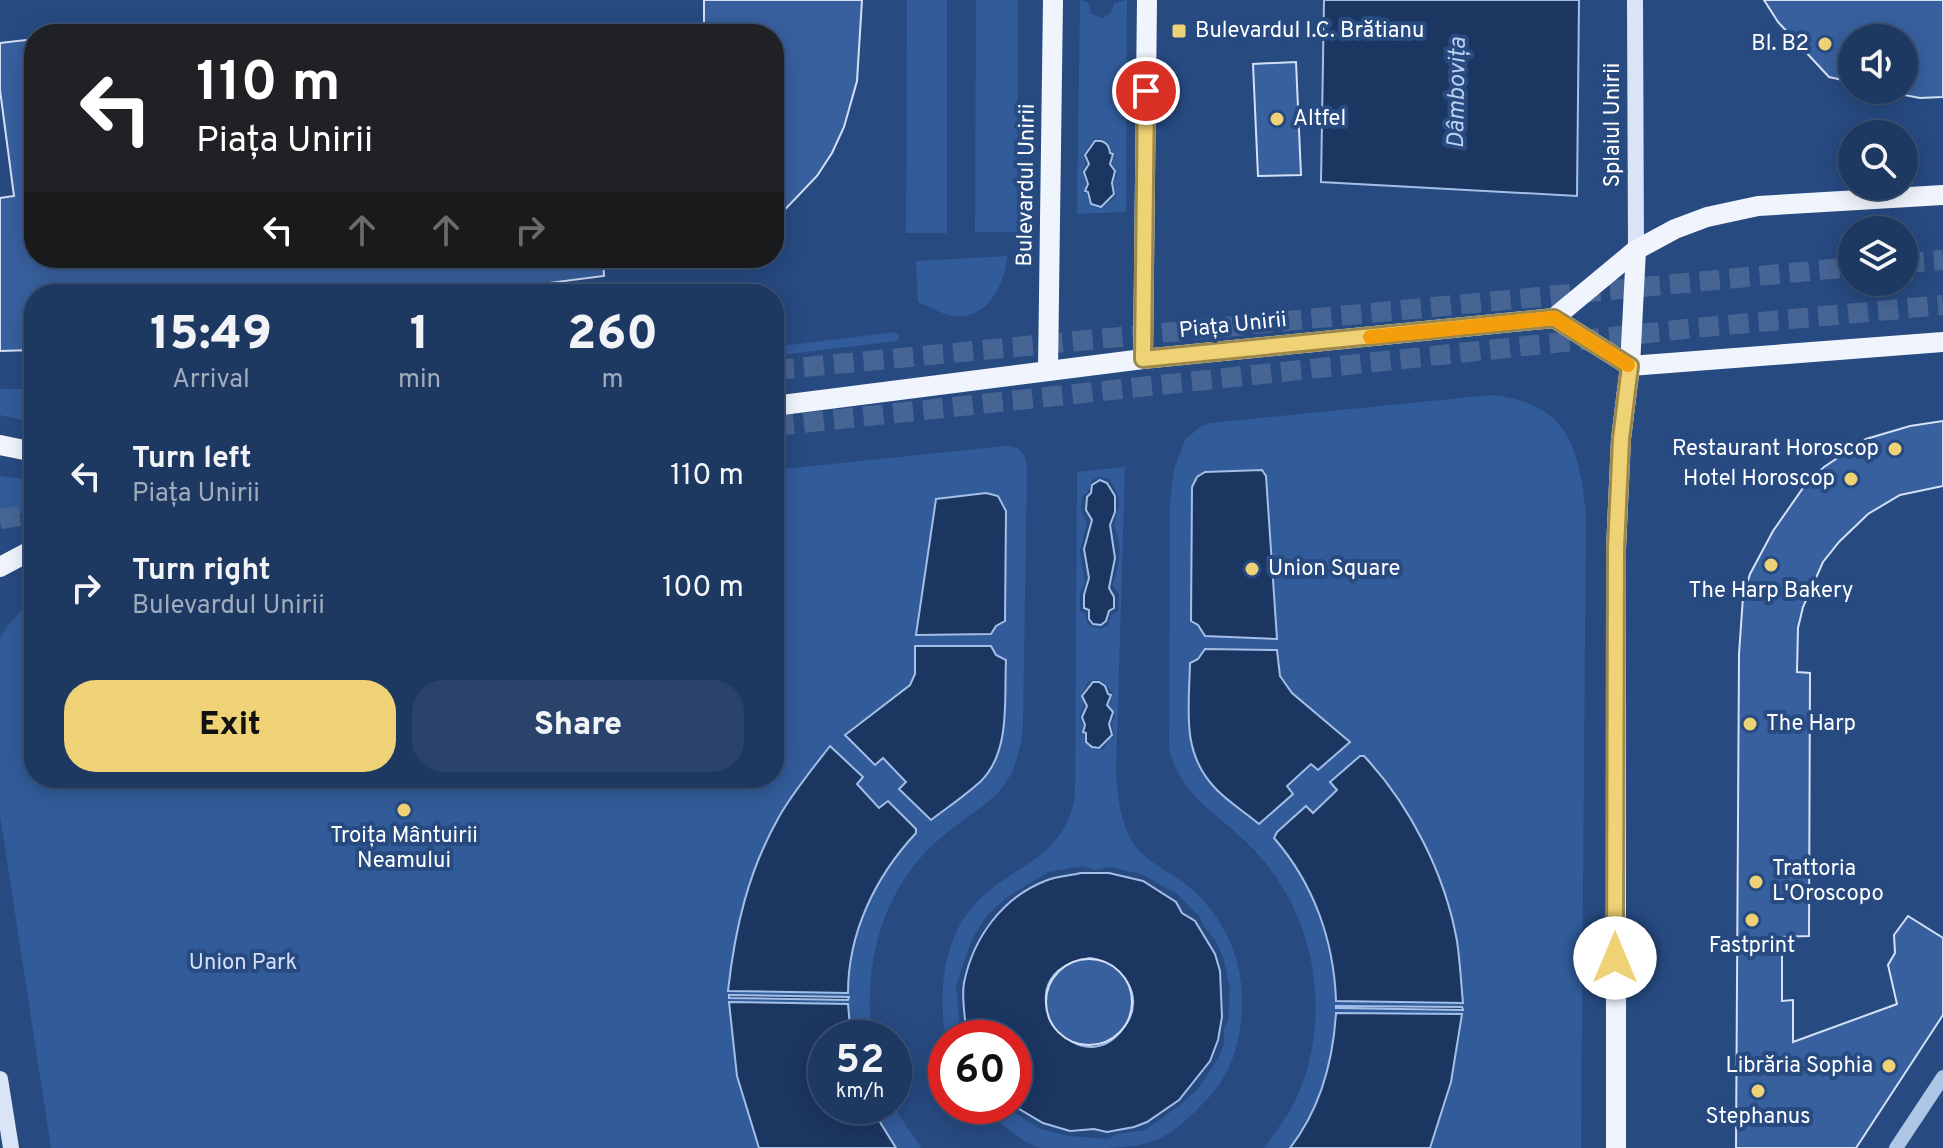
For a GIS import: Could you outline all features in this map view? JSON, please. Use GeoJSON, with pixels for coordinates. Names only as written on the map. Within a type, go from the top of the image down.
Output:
{"type":"FeatureCollection","features":[{"type":"Feature","properties":{"kind":"main road","name":"Bulevardul Unirii"},"geometry":{"type":"LineString","coordinates":[[1048,370],[1053,0]]}},
{"type":"Feature","properties":{"kind":"main road"},"geometry":{"type":"LineString","coordinates":[[1143,359],[1147,0]]}},
{"type":"Feature","properties":{"kind":"main road","name":"Splaiul Unirii"},"geometry":{"type":"LineString","coordinates":[[1635,0],[1636,250]]}},
{"type":"Feature","properties":{"kind":"main road"},"geometry":{"type":"LineString","coordinates":[[1943,195],[1758,206],[1707,217],[1675,229],[1636,250],[1554,318],[1630,366],[1754,354],[1943,342]]}},
{"type":"Feature","properties":{"kind":"main road"},"geometry":{"type":"LineString","coordinates":[[1616,1148],[1616,549],[1636,250]]}},
{"type":"Feature","properties":{"kind":"main road","name":"Piața Unirii"},"geometry":{"type":"LineString","coordinates":[[784,405],[1143,359],[1554,318]]}},
{"type":"Feature","properties":{"kind":"main road"},"geometry":{"type":"LineString","coordinates":[[0,445],[24,450]]}},
{"type":"Feature","properties":{"kind":"main road"},"geometry":{"type":"LineString","coordinates":[[0,567],[24,554]]}},
{"type":"Feature","properties":{"kind":"main road"},"geometry":{"type":"LineString","coordinates":[[0,1079],[11,1148]]}},
{"type":"Feature","properties":{"kind":"street"},"geometry":{"type":"LineString","coordinates":[[1896,1148],[1943,1077]]}},
{"type":"Feature","properties":{"kind":"green space"},"geometry":{"type":"Polygon","coordinates":[[[907,0],[947,0],[947,233],[906,233],[907,0]]]}},
{"type":"Feature","properties":{"kind":"green space"},"geometry":{"type":"Polygon","coordinates":[[[976,0],[1018,0],[1017,232],[975,232],[976,0]]]}},
{"type":"Feature","properties":{"kind":"green space"},"geometry":{"type":"Polygon","coordinates":[[[1080,0],[1088,2],[1091,14],[1103,18],[1111,13],[1114,3],[1127,0],[1126,212],[1077,214],[1080,0]],[[1094,139],[1083,154],[1086,164],[1082,172],[1086,184],[1083,193],[1086,193],[1090,205],[1101,209],[1116,196],[1114,183],[1117,175],[1112,163],[1115,153],[1106,141],[1094,139]]]}},
{"type":"Feature","properties":{"kind":"green space"},"geometry":{"type":"Polygon","coordinates":[[[1007,256],[998,288],[985,306],[976,312],[954,316],[918,302],[916,261],[1007,256]]]}},
{"type":"Feature","properties":{"kind":"green space"},"geometry":{"type":"Polygon","coordinates":[[[895,332],[900,336],[896,341],[784,355],[784,346],[895,332]]]}},
{"type":"Feature","properties":{"kind":"green space"},"geometry":{"type":"Polygon","coordinates":[[[0,389],[24,389],[24,421],[0,415],[0,389]]]}},
{"type":"Feature","properties":{"kind":"green space"},"geometry":{"type":"Polygon","coordinates":[[[1491,395],[1538,408],[1565,433],[1579,469],[1586,514],[1581,1148],[1264,1148],[1294,1104],[1308,1066],[1316,1000],[1312,967],[1292,903],[1274,875],[1253,849],[1204,805],[1183,781],[1169,749],[1170,502],[1174,469],[1185,440],[1210,423],[1491,395]]]}},
{"type":"Feature","properties":{"kind":"green space","name":"Union Park"},"geometry":{"type":"Polygon","coordinates":[[[1005,446],[1020,451],[1027,466],[1023,726],[1013,770],[995,796],[936,842],[902,884],[889,907],[874,958],[870,984],[871,1020],[808,1020],[808,1124],[905,1124],[921,1148],[51,1148],[0,815],[0,639],[24,608],[24,788],[784,788],[784,469],[1005,446]]]}},
{"type":"Feature","properties":{"kind":"green space"},"geometry":{"type":"Polygon","coordinates":[[[1125,467],[1116,773],[1122,818],[1139,850],[1195,892],[1220,923],[1236,958],[1242,995],[1239,1035],[1221,1082],[1197,1110],[1172,1131],[1161,1138],[1134,1146],[1041,1148],[1002,1124],[1032,1124],[1069,1136],[1108,1139],[1118,1134],[1145,1130],[1198,1089],[1219,1057],[1224,1043],[1230,989],[1224,960],[1215,940],[1199,916],[1177,894],[1141,874],[1110,867],[1095,870],[1083,866],[1048,872],[1006,898],[987,915],[971,941],[956,986],[959,1020],[944,1020],[946,964],[958,928],[982,897],[1052,845],[1070,816],[1075,795],[1077,472],[1125,467]],[[1100,477],[1092,480],[1088,492],[1082,496],[1081,511],[1087,523],[1080,550],[1085,583],[1080,593],[1080,611],[1085,613],[1088,625],[1101,629],[1118,611],[1119,594],[1113,585],[1119,549],[1114,526],[1119,506],[1117,493],[1109,479],[1100,477]],[[1096,679],[1088,682],[1081,695],[1084,705],[1079,717],[1083,725],[1081,734],[1084,734],[1085,743],[1095,750],[1104,749],[1110,738],[1114,737],[1112,724],[1115,716],[1109,705],[1113,694],[1104,682],[1096,679]]]}},
{"type":"Feature","properties":{"kind":"green space"},"geometry":{"type":"Polygon","coordinates":[[[0,476],[24,479],[24,512],[0,525],[0,476]]]}},
{"type":"Feature","properties":{"kind":"water","name":"Dâmbovița"},"geometry":{"type":"Polygon","coordinates":[[[1324,0],[1579,0],[1577,196],[1321,182],[1324,0]]]}},
{"type":"Feature","properties":{"kind":"water"},"geometry":{"type":"Polygon","coordinates":[[[1095,141],[1103,142],[1113,154],[1110,164],[1115,171],[1112,183],[1114,194],[1101,207],[1091,204],[1085,191],[1088,184],[1084,172],[1089,164],[1085,155],[1095,141]]]}},
{"type":"Feature","properties":{"kind":"water"},"geometry":{"type":"Polygon","coordinates":[[[1262,470],[1266,476],[1277,639],[1205,636],[1191,621],[1192,487],[1197,477],[1205,472],[1262,470]]]}},
{"type":"Feature","properties":{"kind":"water"},"geometry":{"type":"Polygon","coordinates":[[[1100,480],[1107,483],[1115,496],[1115,512],[1110,525],[1115,558],[1109,588],[1114,597],[1114,608],[1101,625],[1093,624],[1089,619],[1089,610],[1084,608],[1089,578],[1084,549],[1092,520],[1086,510],[1087,497],[1092,485],[1100,480]]]}},
{"type":"Feature","properties":{"kind":"water"},"geometry":{"type":"Polygon","coordinates":[[[986,493],[998,496],[1006,511],[1005,621],[996,626],[991,634],[916,635],[936,499],[986,493]]]}},
{"type":"Feature","properties":{"kind":"water"},"geometry":{"type":"Polygon","coordinates":[[[915,646],[991,646],[996,655],[1006,660],[1002,740],[991,769],[981,781],[931,820],[899,789],[906,782],[883,758],[875,765],[845,735],[910,685],[915,674],[915,646]]]}},
{"type":"Feature","properties":{"kind":"water"},"geometry":{"type":"Polygon","coordinates":[[[1205,649],[1277,650],[1280,676],[1292,693],[1350,742],[1318,770],[1311,764],[1287,786],[1293,794],[1259,824],[1215,788],[1204,774],[1192,745],[1189,730],[1190,663],[1198,659],[1205,649]]]}},
{"type":"Feature","properties":{"kind":"water"},"geometry":{"type":"Polygon","coordinates":[[[1093,682],[1105,686],[1111,695],[1107,705],[1113,712],[1109,724],[1112,735],[1099,748],[1086,742],[1086,733],[1083,732],[1085,725],[1082,717],[1087,706],[1082,696],[1093,682]]]}},
{"type":"Feature","properties":{"kind":"water"},"geometry":{"type":"Polygon","coordinates":[[[830,746],[863,777],[857,784],[879,808],[888,801],[916,829],[916,833],[888,868],[867,907],[853,949],[848,993],[728,991],[739,922],[759,857],[785,806],[830,746]]]}},
{"type":"Feature","properties":{"kind":"water"},"geometry":{"type":"Polygon","coordinates":[[[1360,756],[1364,756],[1396,796],[1434,866],[1457,941],[1463,1003],[1336,1001],[1331,957],[1319,914],[1300,874],[1274,838],[1306,806],[1313,813],[1337,790],[1330,782],[1360,756]]]}},
{"type":"Feature","properties":{"kind":"water"},"geometry":{"type":"Polygon","coordinates":[[[1081,873],[1109,873],[1143,881],[1176,902],[1182,913],[1195,921],[1215,954],[1220,971],[1222,1017],[1210,1061],[1179,1100],[1147,1122],[1134,1127],[1107,1132],[1094,1129],[1070,1131],[1032,1117],[1032,1020],[965,1020],[964,983],[982,935],[1015,898],[1049,879],[1081,873]],[[1090,958],[1062,968],[1048,985],[1046,1004],[1054,1024],[1068,1039],[1086,1047],[1106,1044],[1125,1026],[1131,1014],[1132,992],[1112,966],[1090,958]]]}},
{"type":"Feature","properties":{"kind":"water"},"geometry":{"type":"Polygon","coordinates":[[[1089,960],[1108,967],[1123,979],[1128,987],[1131,1006],[1126,1021],[1114,1035],[1102,1041],[1083,1043],[1068,1038],[1056,1027],[1050,1012],[1049,997],[1055,981],[1068,968],[1089,960]],[[1087,990],[1081,993],[1078,1003],[1081,1010],[1091,1012],[1097,1008],[1099,997],[1087,990]]]}},
{"type":"Feature","properties":{"kind":"water"},"geometry":{"type":"Polygon","coordinates":[[[729,995],[849,997],[848,1000],[729,998],[729,995]]]}},
{"type":"Feature","properties":{"kind":"water"},"geometry":{"type":"Polygon","coordinates":[[[729,1002],[848,1004],[849,1020],[808,1020],[808,1124],[881,1124],[896,1148],[759,1148],[737,1076],[729,1002]]]}},
{"type":"Feature","properties":{"kind":"water"},"geometry":{"type":"Polygon","coordinates":[[[1462,1007],[1463,1010],[1336,1008],[1462,1007]]]}},
{"type":"Feature","properties":{"kind":"water"},"geometry":{"type":"Polygon","coordinates":[[[1336,1013],[1462,1014],[1451,1082],[1430,1148],[1290,1148],[1310,1117],[1324,1084],[1336,1013]]]}},
{"type":"Feature","properties":{"kind":"building"},"geometry":{"type":"Polygon","coordinates":[[[704,0],[862,0],[857,81],[844,127],[817,176],[784,211],[784,24],[704,24],[704,0]]]}},
{"type":"Feature","properties":{"kind":"building","name":"Bl. B2"},"geometry":{"type":"Polygon","coordinates":[[[1764,0],[1943,0],[1943,97],[1918,98],[1918,24],[1838,24],[1838,79],[1829,77],[1778,22],[1764,0]]]}},
{"type":"Feature","properties":{"kind":"building"},"geometry":{"type":"Polygon","coordinates":[[[24,40],[24,268],[604,268],[604,276],[541,284],[24,284],[24,350],[0,351],[0,198],[14,196],[0,90],[0,43],[24,40]]]}},
{"type":"Feature","properties":{"kind":"building","name":"Altfel"},"geometry":{"type":"Polygon","coordinates":[[[1296,62],[1301,175],[1258,176],[1253,64],[1296,62]]]}},
{"type":"Feature","properties":{"kind":"building"},"geometry":{"type":"Polygon","coordinates":[[[1943,421],[1943,486],[1900,495],[1868,514],[1823,562],[1803,607],[1798,628],[1797,672],[1810,673],[1809,936],[1782,937],[1782,1001],[1793,1000],[1793,1042],[1897,1004],[1888,965],[1895,953],[1894,935],[1908,916],[1943,938],[1943,1015],[1856,1148],[1736,1148],[1739,654],[1743,597],[1750,574],[1773,531],[1803,488],[1824,467],[1866,439],[1910,426],[1943,421]]]}},
{"type":"Feature","properties":{"kind":"building"},"geometry":{"type":"Polygon","coordinates":[[[1081,959],[1097,959],[1120,971],[1129,985],[1132,1002],[1129,1019],[1120,1033],[1097,1045],[1081,1045],[1065,1038],[1053,1026],[1046,1010],[1046,994],[1053,978],[1065,966],[1081,959]]]}},
{"type":"Feature","properties":{"kind":"tunnel"},"geometry":{"type":"LineString","coordinates":[[1918,262],[1943,260]]}},
{"type":"Feature","properties":{"kind":"tunnel"},"geometry":{"type":"LineString","coordinates":[[784,369],[1838,268]]}},
{"type":"Feature","properties":{"kind":"tunnel"},"geometry":{"type":"LineString","coordinates":[[784,425],[1695,328],[1943,305]]}},
{"type":"Feature","properties":{"kind":"tunnel"},"geometry":{"type":"LineString","coordinates":[[0,519],[24,515]]}},
{"type":"Feature","properties":{"kind":"slow traffic"},"geometry":{"type":"LineString","coordinates":[[1370,337],[1554,318],[1628,365]]}},
{"type":"Feature","properties":{"kind":"place","name":"Bulevardul I.C. Brătianu"},"geometry":{"type":"Point","coordinates":[1179,31]}},
{"type":"Feature","properties":{"kind":"place","name":"Bl. B2"},"geometry":{"type":"Point","coordinates":[1825,44]}},
{"type":"Feature","properties":{"kind":"place","name":"Altfel"},"geometry":{"type":"Point","coordinates":[1277,119]}},
{"type":"Feature","properties":{"kind":"place","name":"Restaurant Horoscop"},"geometry":{"type":"Point","coordinates":[1895,449]}},
{"type":"Feature","properties":{"kind":"place","name":"Hotel Horoscop"},"geometry":{"type":"Point","coordinates":[1851,479]}},
{"type":"Feature","properties":{"kind":"place","name":"The Harp Bakery"},"geometry":{"type":"Point","coordinates":[1771,565]}},
{"type":"Feature","properties":{"kind":"place","name":"Union Square"},"geometry":{"type":"Point","coordinates":[1252,569]}},
{"type":"Feature","properties":{"kind":"place","name":"The Harp"},"geometry":{"type":"Point","coordinates":[1750,724]}},
{"type":"Feature","properties":{"kind":"place","name":"Troița Mântuirii Neamului"},"geometry":{"type":"Point","coordinates":[404,810]}},
{"type":"Feature","properties":{"kind":"place","name":"Trattoria L'Oroscopo"},"geometry":{"type":"Point","coordinates":[1756,882]}},
{"type":"Feature","properties":{"kind":"place","name":"Fastprint"},"geometry":{"type":"Point","coordinates":[1752,920]}},
{"type":"Feature","properties":{"kind":"place","name":"Librăria Sophia"},"geometry":{"type":"Point","coordinates":[1889,1066]}},
{"type":"Feature","properties":{"kind":"place","name":"Stephanus"},"geometry":{"type":"Point","coordinates":[1758,1091]}},
{"type":"Feature","properties":{"kind":"route"},"geometry":{"type":"LineString","coordinates":[[1146,91],[1143,359],[1554,318],[1630,366],[1621,439],[1616,549],[1615,958]]}}]}
